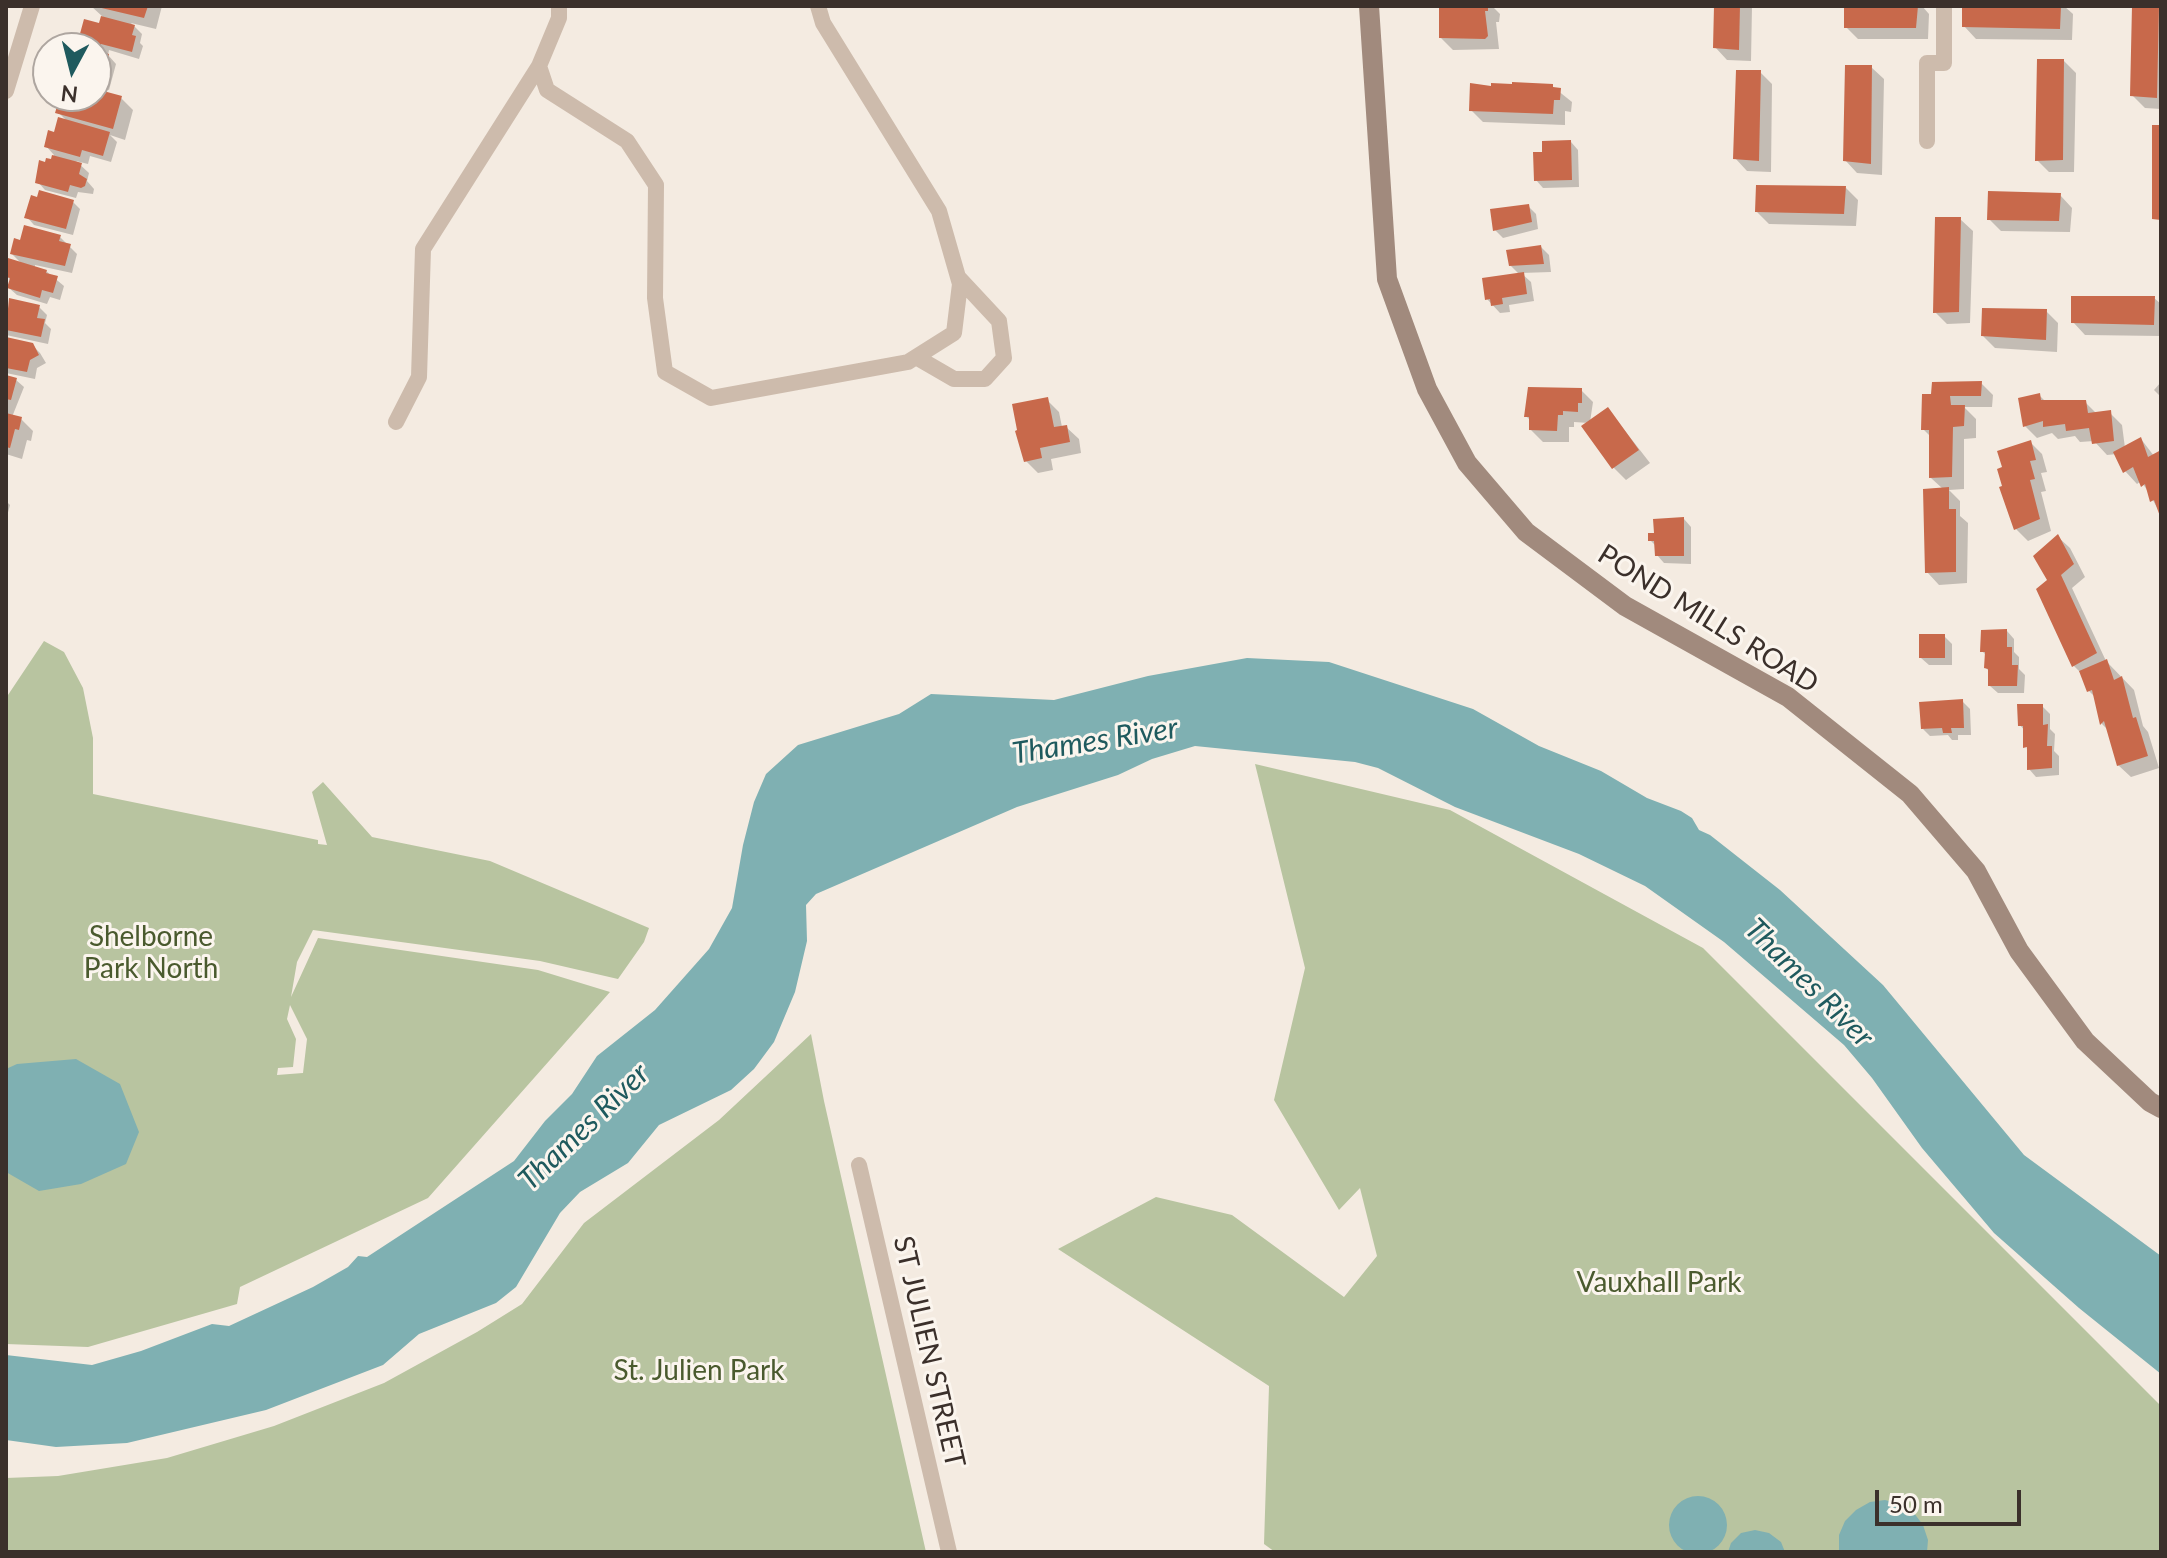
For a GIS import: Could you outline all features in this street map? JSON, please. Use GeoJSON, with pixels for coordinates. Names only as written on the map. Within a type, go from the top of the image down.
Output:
{"type":"FeatureCollection","features":[{"type":"Feature","properties":{"kind":"main road","name":"POND MILLS ROAD"},"geometry":{"type":"LineString","coordinates":[[1369,6],[1387,279],[1427,389],[1467,463],[1526,532],[1625,606],[1788,697],[1910,794],[1976,871],[2019,951],[2085,1041],[2150,1102],[2161,1108]]}},
{"type":"Feature","properties":{"kind":"street"},"geometry":{"type":"LineString","coordinates":[[6,91],[32,6]]}},
{"type":"Feature","properties":{"kind":"street"},"geometry":{"type":"LineString","coordinates":[[396,422],[419,377],[423,249],[539,66],[559,18],[559,6]]}},
{"type":"Feature","properties":{"kind":"street"},"geometry":{"type":"LineString","coordinates":[[539,66],[547,90],[627,141],[656,185],[655,298],[665,372],[711,398],[908,362],[954,333],[960,284],[939,211],[823,23],[818,6]]}},
{"type":"Feature","properties":{"kind":"street"},"geometry":{"type":"LineString","coordinates":[[1927,141],[1927,63],[1944,63],[1944,6]]}},
{"type":"Feature","properties":{"kind":"street"},"geometry":{"type":"LineString","coordinates":[[916,357],[954,379],[985,379],[1004,358],[999,321],[958,277]]}},
{"type":"Feature","properties":{"kind":"street","name":"ST JULIEN STREET"},"geometry":{"type":"LineString","coordinates":[[859,1165],[949,1552]]}},
{"type":"Feature","properties":{"kind":"green space","name":"Shelborne Park North"},"geometry":{"type":"Polygon","coordinates":[[[44,641],[64,652],[83,688],[93,738],[93,794],[318,840],[318,844],[327,845],[312,792],[323,782],[372,837],[490,861],[649,928],[644,942],[618,979],[540,961],[313,930],[297,962],[291,997],[318,938],[538,970],[610,992],[428,1198],[240,1287],[237,1304],[88,1347],[6,1344],[6,698],[44,641]],[[290,1005],[287,1019],[296,1039],[293,1067],[278,1068],[277,1075],[303,1073],[307,1039],[290,1005]]]}},
{"type":"Feature","properties":{"kind":"green space","name":"Vauxhall Park"},"geometry":{"type":"Polygon","coordinates":[[[1255,764],[1450,810],[1703,948],[2161,1406],[2161,1552],[1275,1552],[1264,1544],[1269,1386],[1058,1249],[1156,1197],[1232,1215],[1344,1297],[1377,1256],[1360,1188],[1339,1210],[1274,1100],[1305,968],[1255,764]]]}},
{"type":"Feature","properties":{"kind":"green space","name":"St. Julien Park"},"geometry":{"type":"Polygon","coordinates":[[[811,1034],[926,1552],[6,1552],[6,1478],[58,1476],[167,1458],[274,1426],[384,1383],[522,1304],[584,1223],[719,1120],[811,1034]]]}},
{"type":"Feature","properties":{"kind":"water","name":"Thames River"},"geometry":{"type":"Polygon","coordinates":[[[1247,658],[1329,662],[1473,709],[1539,746],[1601,771],[1647,798],[1692,818],[1699,830],[1710,835],[1780,890],[1883,985],[2024,1155],[2161,1256],[2161,1374],[2079,1308],[1994,1233],[1922,1148],[1844,1045],[1724,942],[1645,886],[1579,854],[1455,807],[1378,768],[1355,762],[1195,746],[1152,759],[1118,775],[1017,807],[816,894],[806,905],[807,941],[795,992],[774,1042],[754,1069],[731,1090],[659,1125],[628,1163],[580,1192],[560,1213],[516,1287],[496,1303],[419,1334],[383,1365],[266,1410],[127,1443],[56,1447],[6,1440],[6,1355],[92,1365],[141,1351],[212,1324],[229,1326],[313,1287],[348,1267],[358,1256],[367,1257],[514,1161],[545,1121],[572,1094],[597,1056],[655,1010],[709,949],[732,908],[743,845],[754,802],[766,774],[798,745],[899,714],[931,694],[1054,700],[1148,676],[1247,658]]]}},
{"type":"Feature","properties":{"kind":"water"},"geometry":{"type":"Polygon","coordinates":[[[76,1059],[120,1084],[139,1132],[126,1164],[81,1184],[39,1191],[6,1172],[6,1069],[17,1064],[76,1059]]]}},
{"type":"Feature","properties":{"kind":"water"},"geometry":{"type":"Polygon","coordinates":[[[1698,1496],[1709,1498],[1718,1505],[1725,1514],[1725,1536],[1718,1545],[1709,1552],[1698,1554],[1687,1552],[1678,1545],[1671,1536],[1669,1525],[1671,1514],[1678,1505],[1687,1498],[1698,1496]]]}},
{"type":"Feature","properties":{"kind":"water"},"geometry":{"type":"Polygon","coordinates":[[[1885,1500],[1900,1504],[1914,1513],[1923,1525],[1928,1540],[1927,1552],[1839,1552],[1839,1535],[1845,1521],[1870,1502],[1885,1500]]]}},
{"type":"Feature","properties":{"kind":"water"},"geometry":{"type":"Polygon","coordinates":[[[1755,1530],[1769,1533],[1781,1542],[1785,1552],[1728,1552],[1731,1543],[1741,1533],[1755,1530]]]}},
{"type":"Feature","properties":{"kind":"building"},"geometry":{"type":"Polygon","coordinates":[[[93,6],[148,6],[144,18],[93,6]]]}},
{"type":"Feature","properties":{"kind":"building"},"geometry":{"type":"Polygon","coordinates":[[[1439,6],[1488,6],[1488,11],[1485,11],[1488,36],[1485,39],[1439,38],[1439,6]]]}},
{"type":"Feature","properties":{"kind":"building"},"geometry":{"type":"Polygon","coordinates":[[[1714,6],[1740,6],[1739,50],[1713,48],[1714,6]]]}},
{"type":"Feature","properties":{"kind":"building"},"geometry":{"type":"Polygon","coordinates":[[[1844,6],[1918,6],[1916,28],[1844,28],[1844,6]]]}},
{"type":"Feature","properties":{"kind":"building"},"geometry":{"type":"Polygon","coordinates":[[[1962,6],[2061,6],[2060,29],[1962,27],[1962,6]]]}},
{"type":"Feature","properties":{"kind":"building"},"geometry":{"type":"Polygon","coordinates":[[[2132,6],[2159,6],[2157,98],[2130,96],[2132,6]]]}},
{"type":"Feature","properties":{"kind":"building"},"geometry":{"type":"Polygon","coordinates":[[[101,16],[135,25],[132,52],[112,47],[112,32],[80,32],[84,19],[99,23],[101,16]]]}},
{"type":"Feature","properties":{"kind":"building"},"geometry":{"type":"Polygon","coordinates":[[[2037,59],[2064,59],[2063,160],[2035,161],[2037,59]]]}},
{"type":"Feature","properties":{"kind":"building"},"geometry":{"type":"Polygon","coordinates":[[[1845,65],[1872,65],[1871,164],[1843,161],[1845,65]]]}},
{"type":"Feature","properties":{"kind":"building"},"geometry":{"type":"Polygon","coordinates":[[[1736,70],[1761,70],[1759,161],[1733,159],[1736,70]]]}},
{"type":"Feature","properties":{"kind":"building"},"geometry":{"type":"Polygon","coordinates":[[[1470,83],[1491,86],[1491,83],[1553,84],[1553,87],[1561,88],[1560,100],[1554,100],[1553,114],[1469,111],[1470,83]]]}},
{"type":"Feature","properties":{"kind":"building"},"geometry":{"type":"Polygon","coordinates":[[[112,93],[122,96],[113,129],[55,113],[112,112],[112,93]]]}},
{"type":"Feature","properties":{"kind":"building"},"geometry":{"type":"Polygon","coordinates":[[[58,117],[110,132],[103,156],[82,150],[80,157],[44,147],[48,130],[54,132],[58,117]]]}},
{"type":"Feature","properties":{"kind":"building"},"geometry":{"type":"Polygon","coordinates":[[[2152,125],[2161,125],[2161,220],[2152,219],[2152,125]]]}},
{"type":"Feature","properties":{"kind":"building"},"geometry":{"type":"Polygon","coordinates":[[[1571,140],[1572,180],[1534,181],[1533,152],[1542,152],[1542,141],[1571,140]]]}},
{"type":"Feature","properties":{"kind":"building"},"geometry":{"type":"Polygon","coordinates":[[[52,155],[82,163],[79,174],[87,179],[85,186],[70,185],[68,192],[35,183],[39,160],[45,162],[52,155]]]}},
{"type":"Feature","properties":{"kind":"building"},"geometry":{"type":"Polygon","coordinates":[[[1756,185],[1846,186],[1844,214],[1755,212],[1756,185]]]}},
{"type":"Feature","properties":{"kind":"building"},"geometry":{"type":"Polygon","coordinates":[[[39,190],[74,200],[66,229],[24,218],[31,195],[37,197],[39,190]]]}},
{"type":"Feature","properties":{"kind":"building"},"geometry":{"type":"Polygon","coordinates":[[[1988,191],[2061,193],[2059,221],[1987,220],[1988,191]]]}},
{"type":"Feature","properties":{"kind":"building"},"geometry":{"type":"Polygon","coordinates":[[[1529,204],[1532,222],[1493,231],[1490,209],[1529,204]]]}},
{"type":"Feature","properties":{"kind":"building"},"geometry":{"type":"Polygon","coordinates":[[[1935,217],[1961,217],[1959,312],[1933,313],[1935,217]]]}},
{"type":"Feature","properties":{"kind":"building"},"geometry":{"type":"Polygon","coordinates":[[[24,225],[61,235],[59,241],[71,244],[65,266],[10,254],[14,238],[20,240],[24,225]]]}},
{"type":"Feature","properties":{"kind":"building"},"geometry":{"type":"Polygon","coordinates":[[[1541,245],[1544,264],[1509,266],[1506,250],[1541,245]]]}},
{"type":"Feature","properties":{"kind":"building"},"geometry":{"type":"Polygon","coordinates":[[[8,258],[58,276],[53,293],[42,290],[40,298],[7,288],[10,278],[6,277],[8,258]]]}},
{"type":"Feature","properties":{"kind":"building"},"geometry":{"type":"Polygon","coordinates":[[[1524,272],[1527,294],[1502,298],[1503,304],[1491,306],[1490,299],[1485,300],[1482,278],[1524,272]]]}},
{"type":"Feature","properties":{"kind":"building"},"geometry":{"type":"Polygon","coordinates":[[[2071,296],[2155,296],[2154,325],[2071,323],[2071,296]]]}},
{"type":"Feature","properties":{"kind":"building"},"geometry":{"type":"Polygon","coordinates":[[[9,298],[40,305],[37,318],[45,319],[41,337],[6,330],[9,298]]]}},
{"type":"Feature","properties":{"kind":"building"},"geometry":{"type":"Polygon","coordinates":[[[1982,308],[2047,309],[2046,340],[1981,336],[1982,308]]]}},
{"type":"Feature","properties":{"kind":"building"},"geometry":{"type":"Polygon","coordinates":[[[6,337],[33,343],[39,355],[30,360],[27,372],[6,368],[6,337]]]}},
{"type":"Feature","properties":{"kind":"building"},"geometry":{"type":"Polygon","coordinates":[[[6,375],[17,378],[11,400],[6,399],[6,375]]]}},
{"type":"Feature","properties":{"kind":"building"},"geometry":{"type":"Polygon","coordinates":[[[1982,381],[1981,396],[1950,396],[1951,405],[1965,405],[1964,426],[1953,427],[1952,477],[1929,478],[1929,430],[1921,430],[1922,394],[1931,394],[1932,382],[1982,381]]]}},
{"type":"Feature","properties":{"kind":"building"},"geometry":{"type":"Polygon","coordinates":[[[1528,387],[1582,388],[1582,403],[1578,403],[1578,412],[1563,411],[1563,415],[1558,415],[1557,431],[1529,430],[1529,417],[1524,417],[1528,387]]]}},
{"type":"Feature","properties":{"kind":"building"},"geometry":{"type":"Polygon","coordinates":[[[2040,393],[2041,400],[2086,400],[2088,413],[2111,410],[2114,441],[2092,444],[2089,428],[2066,431],[2065,424],[2043,427],[2043,421],[2023,427],[2018,398],[2040,393]]]}},
{"type":"Feature","properties":{"kind":"building"},"geometry":{"type":"Polygon","coordinates":[[[1048,397],[1054,427],[1067,425],[1070,442],[1040,448],[1042,458],[1024,462],[1015,431],[1012,404],[1048,397]]]}},
{"type":"Feature","properties":{"kind":"building"},"geometry":{"type":"Polygon","coordinates":[[[1608,407],[1639,450],[1612,469],[1581,426],[1608,407]]]}},
{"type":"Feature","properties":{"kind":"building"},"geometry":{"type":"Polygon","coordinates":[[[6,413],[22,417],[10,448],[6,447],[6,413]]]}},
{"type":"Feature","properties":{"kind":"building"},"geometry":{"type":"Polygon","coordinates":[[[2141,437],[2148,457],[2161,450],[2161,519],[2154,500],[2150,502],[2145,484],[2141,487],[2133,467],[2123,473],[2113,452],[2141,437]]]}},
{"type":"Feature","properties":{"kind":"building"},"geometry":{"type":"Polygon","coordinates":[[[2031,440],[2036,460],[2030,461],[2035,479],[2030,480],[2040,519],[2014,530],[1999,487],[2002,486],[1997,469],[2002,467],[1997,451],[2031,440]]]}},
{"type":"Feature","properties":{"kind":"building"},"geometry":{"type":"Polygon","coordinates":[[[1949,487],[1949,509],[1956,509],[1956,572],[1925,573],[1923,489],[1949,487]]]}},
{"type":"Feature","properties":{"kind":"building"},"geometry":{"type":"Polygon","coordinates":[[[1684,517],[1684,556],[1655,556],[1654,541],[1648,541],[1648,533],[1654,533],[1653,519],[1684,517]]]}},
{"type":"Feature","properties":{"kind":"building"},"geometry":{"type":"Polygon","coordinates":[[[2058,534],[2074,564],[2061,575],[2097,653],[2072,667],[2036,589],[2047,580],[2033,556],[2058,534]]]}},
{"type":"Feature","properties":{"kind":"building"},"geometry":{"type":"Polygon","coordinates":[[[2007,629],[2007,647],[2012,647],[2012,665],[2018,665],[2017,686],[1988,686],[1988,669],[1984,668],[1985,652],[1980,652],[1981,630],[2007,629]]]}},
{"type":"Feature","properties":{"kind":"building"},"geometry":{"type":"Polygon","coordinates":[[[1919,634],[1945,634],[1945,658],[1919,658],[1919,634]]]}},
{"type":"Feature","properties":{"kind":"building"},"geometry":{"type":"Polygon","coordinates":[[[2107,659],[2114,680],[2122,676],[2133,718],[2136,717],[2148,756],[2117,766],[2104,721],[2100,725],[2092,690],[2087,692],[2079,671],[2107,659]]]}},
{"type":"Feature","properties":{"kind":"building"},"geometry":{"type":"Polygon","coordinates":[[[1963,699],[1964,728],[1951,728],[1952,733],[1943,733],[1942,728],[1921,729],[1919,702],[1963,699]]]}},
{"type":"Feature","properties":{"kind":"building"},"geometry":{"type":"Polygon","coordinates":[[[2017,704],[2043,704],[2043,725],[2048,724],[2047,746],[2052,746],[2052,768],[2027,770],[2027,747],[2023,748],[2023,726],[2018,726],[2017,704]]]}}]}
